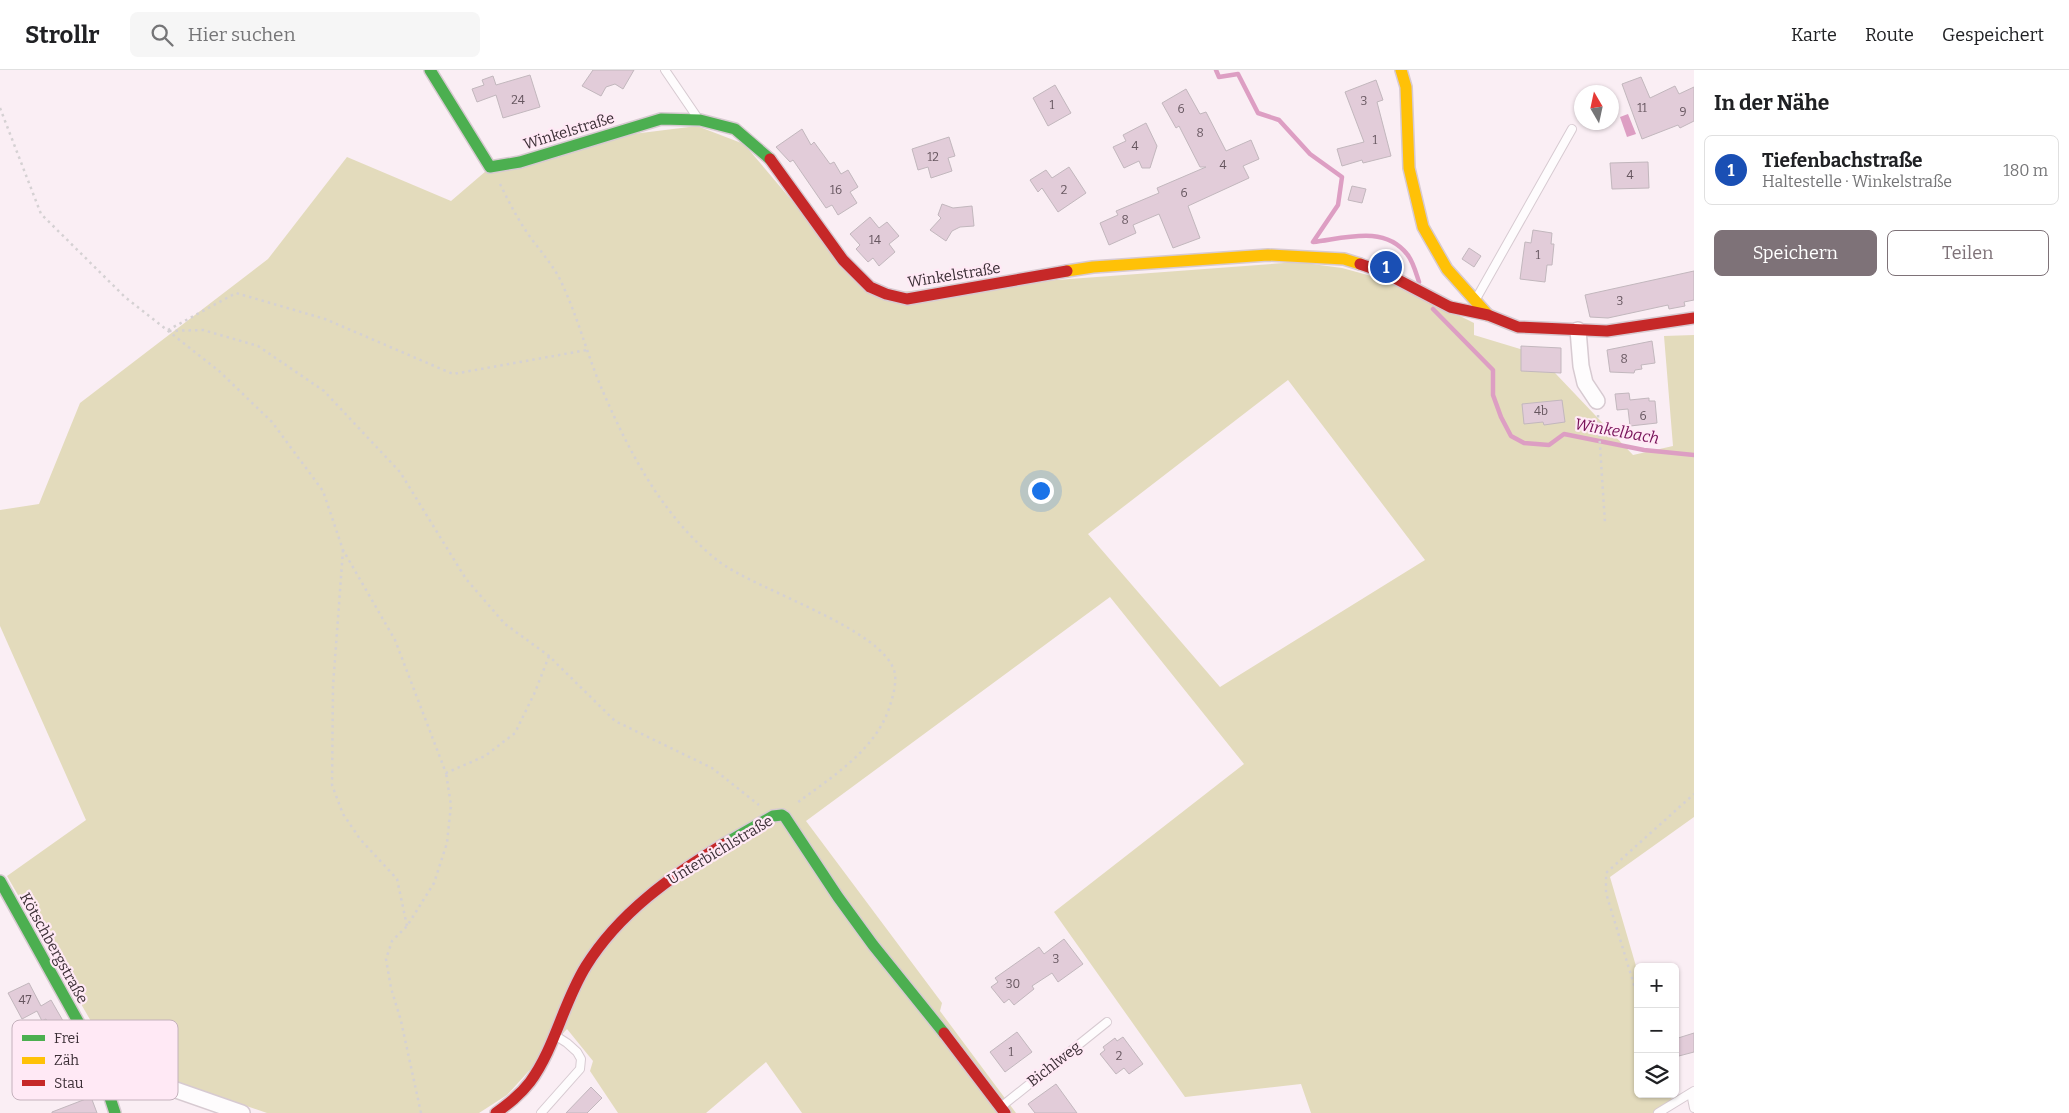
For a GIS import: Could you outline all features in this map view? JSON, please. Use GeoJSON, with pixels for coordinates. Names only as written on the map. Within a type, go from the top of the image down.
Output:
{"type":"FeatureCollection","features":[{"type":"Feature","properties":{"kind":"street"},"geometry":{"type":"LineString","coordinates":[[430,70],[490,167]]}},
{"type":"Feature","properties":{"kind":"street"},"geometry":{"type":"LineString","coordinates":[[1401,70],[1406,87],[1409,168],[1423,227],[1447,269],[1488,315]]}},
{"type":"Feature","properties":{"kind":"street","name":"Winkelstraße"},"geometry":{"type":"LineString","coordinates":[[490,167],[520,162],[661,119],[700,120],[735,129],[774,163],[844,260],[870,287],[886,294],[907,299],[1094,266],[1268,255],[1344,259],[1383,272],[1450,306],[1488,315],[1518,326],[1607,330],[1694,318]]}},
{"type":"Feature","properties":{"kind":"street"},"geometry":{"type":"LineString","coordinates":[[1578,330],[1581,366],[1585,383],[1597,401]]}},
{"type":"Feature","properties":{"kind":"street","name":"Unterbichlstraße"},"geometry":{"type":"LineString","coordinates":[[496,1113],[520,1093],[534,1076],[586,965],[612,931],[639,903],[714,850],[776,816],[785,817],[838,897],[868,938],[963,1056],[1003,1110]]}},
{"type":"Feature","properties":{"kind":"street","name":"Kötschbergstraße"},"geometry":{"type":"LineString","coordinates":[[0,881],[76,1020]]}},
{"type":"Feature","properties":{"kind":"street"},"geometry":{"type":"LineString","coordinates":[[178,1090],[242,1113]]}},
{"type":"Feature","properties":{"kind":"street","name":"Kötschbergstraße"},"geometry":{"type":"LineString","coordinates":[[111,1100],[115,1113]]}},
{"type":"Feature","properties":{"kind":"lane"},"geometry":{"type":"LineString","coordinates":[[665,70],[700,120]]}},
{"type":"Feature","properties":{"kind":"lane"},"geometry":{"type":"LineString","coordinates":[[1475,300],[1572,129]]}},
{"type":"Feature","properties":{"kind":"lane","name":"Bichlweg"},"geometry":{"type":"LineString","coordinates":[[1003,1110],[1108,1022]]}},
{"type":"Feature","properties":{"kind":"lane"},"geometry":{"type":"LineString","coordinates":[[541,1113],[580,1069],[581,1059],[577,1052],[568,1043],[554,1035]]}},
{"type":"Feature","properties":{"kind":"lane"},"geometry":{"type":"LineString","coordinates":[[1694,1092],[1692,1098],[1694,1108]]}},
{"type":"Feature","properties":{"kind":"lane"},"geometry":{"type":"LineString","coordinates":[[1658,1113],[1694,1092]]}},
{"type":"Feature","properties":{"kind":"path"},"geometry":{"type":"LineString","coordinates":[[0,108],[41,214],[125,297],[219,371],[272,422],[323,491],[343,550],[395,640],[446,773],[451,805],[447,843],[434,882],[406,926],[392,941],[386,959],[391,988],[401,1021],[421,1113]]}},
{"type":"Feature","properties":{"kind":"path"},"geometry":{"type":"LineString","coordinates":[[167,331],[203,330],[258,346],[324,392],[400,472],[466,580],[505,624],[549,656],[615,721],[712,768],[776,816],[844,767],[874,739],[885,721],[894,694],[895,680],[892,665],[884,653],[853,631],[808,607],[739,576],[717,561],[687,533],[642,472],[601,387],[562,284],[524,229],[490,167]]}},
{"type":"Feature","properties":{"kind":"path"},"geometry":{"type":"LineString","coordinates":[[167,331],[236,293],[325,319],[453,374],[587,350]]}},
{"type":"Feature","properties":{"kind":"path"},"geometry":{"type":"LineString","coordinates":[[1599,432],[1605,523]]}},
{"type":"Feature","properties":{"kind":"path"},"geometry":{"type":"LineString","coordinates":[[343,550],[333,686],[332,785],[344,814],[360,839],[397,878],[406,926]]}},
{"type":"Feature","properties":{"kind":"path"},"geometry":{"type":"LineString","coordinates":[[446,773],[485,756],[515,733],[535,692],[549,656]]}},
{"type":"Feature","properties":{"kind":"path"},"geometry":{"type":"LineString","coordinates":[[1634,985],[1606,893],[1606,872],[1694,794]]}},
{"type":"Feature","properties":{"kind":"shaded area"},"geometry":{"type":"Polygon","coordinates":[[[1628,114],[1636,134],[1627,137],[1620,117],[1628,114]]]}},
{"type":"Feature","properties":{"kind":"shaded area"},"geometry":{"type":"Polygon","coordinates":[[[697,126],[744,144],[871,294],[1297,262],[1342,268],[1390,281],[1474,323],[1474,335],[1537,354],[1633,455],[1673,446],[1664,336],[1694,335],[1694,817],[1610,877],[1635,963],[1634,1098],[1671,1098],[1666,1113],[1311,1113],[1301,1084],[1185,1097],[1054,912],[1244,764],[1110,597],[806,821],[942,1003],[940,1011],[1016,1113],[802,1113],[766,1062],[706,1113],[618,1113],[590,1071],[593,1061],[567,1029],[507,1095],[479,1113],[267,1113],[178,1083],[178,1020],[90,1020],[7,876],[86,820],[0,626],[0,510],[39,504],[80,403],[268,259],[347,157],[451,201],[486,171],[633,134],[697,126]],[[1288,380],[1088,534],[1220,687],[1425,560],[1288,380]]]}},
{"type":"Feature","properties":{"kind":"building"},"geometry":{"type":"Polygon","coordinates":[[[593,70],[634,70],[623,89],[615,84],[606,87],[601,96],[582,86],[593,70]]]}},
{"type":"Feature","properties":{"kind":"building"},"geometry":{"type":"Polygon","coordinates":[[[530,75],[540,107],[503,118],[496,95],[477,102],[472,89],[484,85],[482,80],[493,76],[496,85],[530,75]]]}},
{"type":"Feature","properties":{"kind":"building"},"geometry":{"type":"Polygon","coordinates":[[[1641,77],[1650,98],[1675,86],[1679,94],[1694,87],[1694,121],[1680,128],[1678,125],[1642,139],[1622,84],[1641,77]]]}},
{"type":"Feature","properties":{"kind":"building"},"geometry":{"type":"Polygon","coordinates":[[[1376,80],[1383,100],[1377,102],[1391,156],[1363,163],[1362,160],[1342,166],[1337,149],[1364,142],[1345,92],[1376,80]]]}},
{"type":"Feature","properties":{"kind":"building"},"geometry":{"type":"Polygon","coordinates":[[[1055,85],[1071,113],[1048,126],[1033,98],[1055,85]]]}},
{"type":"Feature","properties":{"kind":"building"},"geometry":{"type":"Polygon","coordinates":[[[1186,89],[1200,114],[1206,112],[1226,151],[1251,140],[1259,159],[1243,166],[1249,178],[1188,206],[1200,238],[1173,248],[1159,214],[1133,225],[1136,233],[1109,245],[1100,223],[1118,215],[1116,211],[1159,193],[1157,188],[1206,167],[1200,167],[1179,126],[1176,128],[1162,103],[1186,89]]]}},
{"type":"Feature","properties":{"kind":"building"},"geometry":{"type":"Polygon","coordinates":[[[1146,123],[1157,146],[1150,168],[1142,168],[1139,161],[1124,168],[1113,147],[1126,141],[1123,135],[1146,123]]]}},
{"type":"Feature","properties":{"kind":"building"},"geometry":{"type":"Polygon","coordinates":[[[802,129],[811,145],[814,142],[830,164],[834,162],[841,174],[848,170],[858,187],[850,192],[857,203],[838,215],[832,205],[826,208],[793,160],[790,162],[776,147],[802,129]]]}},
{"type":"Feature","properties":{"kind":"building"},"geometry":{"type":"Polygon","coordinates":[[[949,137],[955,156],[948,158],[952,171],[931,178],[928,167],[918,170],[912,149],[949,137]]]}},
{"type":"Feature","properties":{"kind":"building"},"geometry":{"type":"Polygon","coordinates":[[[1648,162],[1649,188],[1612,189],[1610,163],[1648,162]]]}},
{"type":"Feature","properties":{"kind":"building"},"geometry":{"type":"Polygon","coordinates":[[[1069,167],[1086,193],[1058,212],[1042,188],[1038,192],[1030,180],[1046,170],[1052,178],[1069,167]]]}},
{"type":"Feature","properties":{"kind":"building"},"geometry":{"type":"Polygon","coordinates":[[[1352,186],[1366,189],[1362,203],[1348,200],[1352,186]]]}},
{"type":"Feature","properties":{"kind":"building"},"geometry":{"type":"Polygon","coordinates":[[[942,204],[953,208],[972,206],[974,226],[960,227],[952,231],[946,241],[930,230],[941,218],[938,215],[942,204]]]}},
{"type":"Feature","properties":{"kind":"building"},"geometry":{"type":"Polygon","coordinates":[[[870,217],[879,228],[887,222],[899,236],[889,244],[895,252],[879,266],[873,258],[868,262],[856,249],[860,245],[850,234],[870,217]]]}},
{"type":"Feature","properties":{"kind":"building"},"geometry":{"type":"Polygon","coordinates":[[[1533,230],[1552,233],[1551,244],[1554,244],[1552,265],[1547,265],[1545,282],[1520,279],[1525,242],[1531,243],[1533,230]]]}},
{"type":"Feature","properties":{"kind":"building"},"geometry":{"type":"Polygon","coordinates":[[[1469,248],[1481,256],[1474,267],[1462,259],[1469,248]]]}},
{"type":"Feature","properties":{"kind":"building"},"geometry":{"type":"Polygon","coordinates":[[[1694,271],[1694,300],[1684,302],[1685,306],[1669,309],[1668,305],[1608,318],[1590,317],[1585,295],[1694,271]]]}},
{"type":"Feature","properties":{"kind":"building"},"geometry":{"type":"Polygon","coordinates":[[[1652,341],[1655,363],[1641,365],[1642,369],[1635,370],[1634,373],[1610,372],[1607,350],[1652,341]]]}},
{"type":"Feature","properties":{"kind":"building"},"geometry":{"type":"Polygon","coordinates":[[[1521,346],[1561,348],[1561,373],[1521,371],[1521,346]]]}},
{"type":"Feature","properties":{"kind":"building"},"geometry":{"type":"Polygon","coordinates":[[[1629,393],[1630,400],[1649,398],[1649,401],[1655,401],[1657,423],[1630,426],[1628,409],[1617,410],[1615,394],[1629,393]]]}},
{"type":"Feature","properties":{"kind":"building"},"geometry":{"type":"Polygon","coordinates":[[[1562,400],[1565,422],[1544,425],[1543,422],[1524,424],[1522,404],[1562,400]]]}},
{"type":"Feature","properties":{"kind":"building"},"geometry":{"type":"Polygon","coordinates":[[[1064,939],[1083,964],[1058,982],[1052,973],[1032,986],[1034,989],[1014,1005],[1009,999],[1004,1003],[991,987],[998,982],[995,978],[1039,947],[1044,954],[1064,939]]]}},
{"type":"Feature","properties":{"kind":"building"},"geometry":{"type":"Polygon","coordinates":[[[29,983],[41,1006],[51,1000],[63,1020],[42,1020],[37,1011],[22,1019],[8,993],[29,983]]]}},
{"type":"Feature","properties":{"kind":"building"},"geometry":{"type":"Polygon","coordinates":[[[1017,1032],[1032,1052],[1005,1072],[990,1052],[1017,1032]]]}},
{"type":"Feature","properties":{"kind":"building"},"geometry":{"type":"Polygon","coordinates":[[[1694,1033],[1694,1052],[1679,1056],[1679,1038],[1694,1033]]]}},
{"type":"Feature","properties":{"kind":"building"},"geometry":{"type":"Polygon","coordinates":[[[1123,1037],[1143,1064],[1129,1074],[1124,1068],[1116,1074],[1100,1054],[1105,1050],[1103,1047],[1115,1038],[1117,1041],[1123,1037]]]}},
{"type":"Feature","properties":{"kind":"building"},"geometry":{"type":"Polygon","coordinates":[[[1056,1084],[1077,1113],[1035,1113],[1028,1104],[1056,1084]]]}},
{"type":"Feature","properties":{"kind":"building"},"geometry":{"type":"Polygon","coordinates":[[[591,1087],[602,1098],[587,1113],[566,1113],[591,1087]]]}},
{"type":"Feature","properties":{"kind":"building"},"geometry":{"type":"Polygon","coordinates":[[[83,1100],[92,1100],[97,1113],[52,1113],[83,1100]]]}},
{"type":"Feature","properties":{"kind":"waterway","name":"Winkelbach"},"geometry":{"type":"LineString","coordinates":[[1216,70],[1219,77],[1238,74],[1258,113],[1279,120],[1310,154],[1342,177],[1338,205],[1313,242],[1351,236],[1376,236],[1387,239],[1398,245],[1407,254],[1413,264],[1419,282]]}},
{"type":"Feature","properties":{"kind":"waterway","name":"Winkelbach"},"geometry":{"type":"LineString","coordinates":[[1433,309],[1493,370],[1493,395],[1501,417],[1511,436],[1524,443],[1549,445],[1564,434],[1644,450],[1694,455]]}},
{"type":"Feature","properties":{"kind":"traffic: fast"},"geometry":{"type":"LineString","coordinates":[[430,70],[490,167],[520,162],[661,119],[700,120],[735,129],[770,159]]}},
{"type":"Feature","properties":{"kind":"traffic: fast"},"geometry":{"type":"LineString","coordinates":[[724,844],[773,816],[782,815],[785,817],[838,897],[873,945],[944,1033]]}},
{"type":"Feature","properties":{"kind":"traffic: fast"},"geometry":{"type":"LineString","coordinates":[[0,881],[77,1020]]}},
{"type":"Feature","properties":{"kind":"traffic: fast"},"geometry":{"type":"LineString","coordinates":[[111,1100],[115,1113]]}},
{"type":"Feature","properties":{"kind":"traffic: slow"},"geometry":{"type":"LineString","coordinates":[[1401,70],[1406,87],[1409,168],[1423,227],[1447,269],[1488,315]]}},
{"type":"Feature","properties":{"kind":"traffic: slow"},"geometry":{"type":"LineString","coordinates":[[1067,271],[1093,267],[1268,255],[1344,259],[1360,264]]}},
{"type":"Feature","properties":{"kind":"traffic: jam"},"geometry":{"type":"LineString","coordinates":[[770,159],[843,260],[870,287],[886,294],[907,299],[1067,271]]}},
{"type":"Feature","properties":{"kind":"traffic: jam"},"geometry":{"type":"LineString","coordinates":[[1360,264],[1383,272],[1450,307],[1488,315],[1518,327],[1607,331],[1694,318]]}},
{"type":"Feature","properties":{"kind":"traffic: jam"},"geometry":{"type":"LineString","coordinates":[[496,1113],[522,1091],[539,1069],[578,980],[599,947],[614,929],[666,883],[724,844]]}},
{"type":"Feature","properties":{"kind":"traffic: jam"},"geometry":{"type":"LineString","coordinates":[[944,1033],[1005,1113]]}},
{"type":"Feature","properties":{"kind":"place","name":"Tiefenbachstraße"},"geometry":{"type":"Point","coordinates":[1386,267]}}]}
